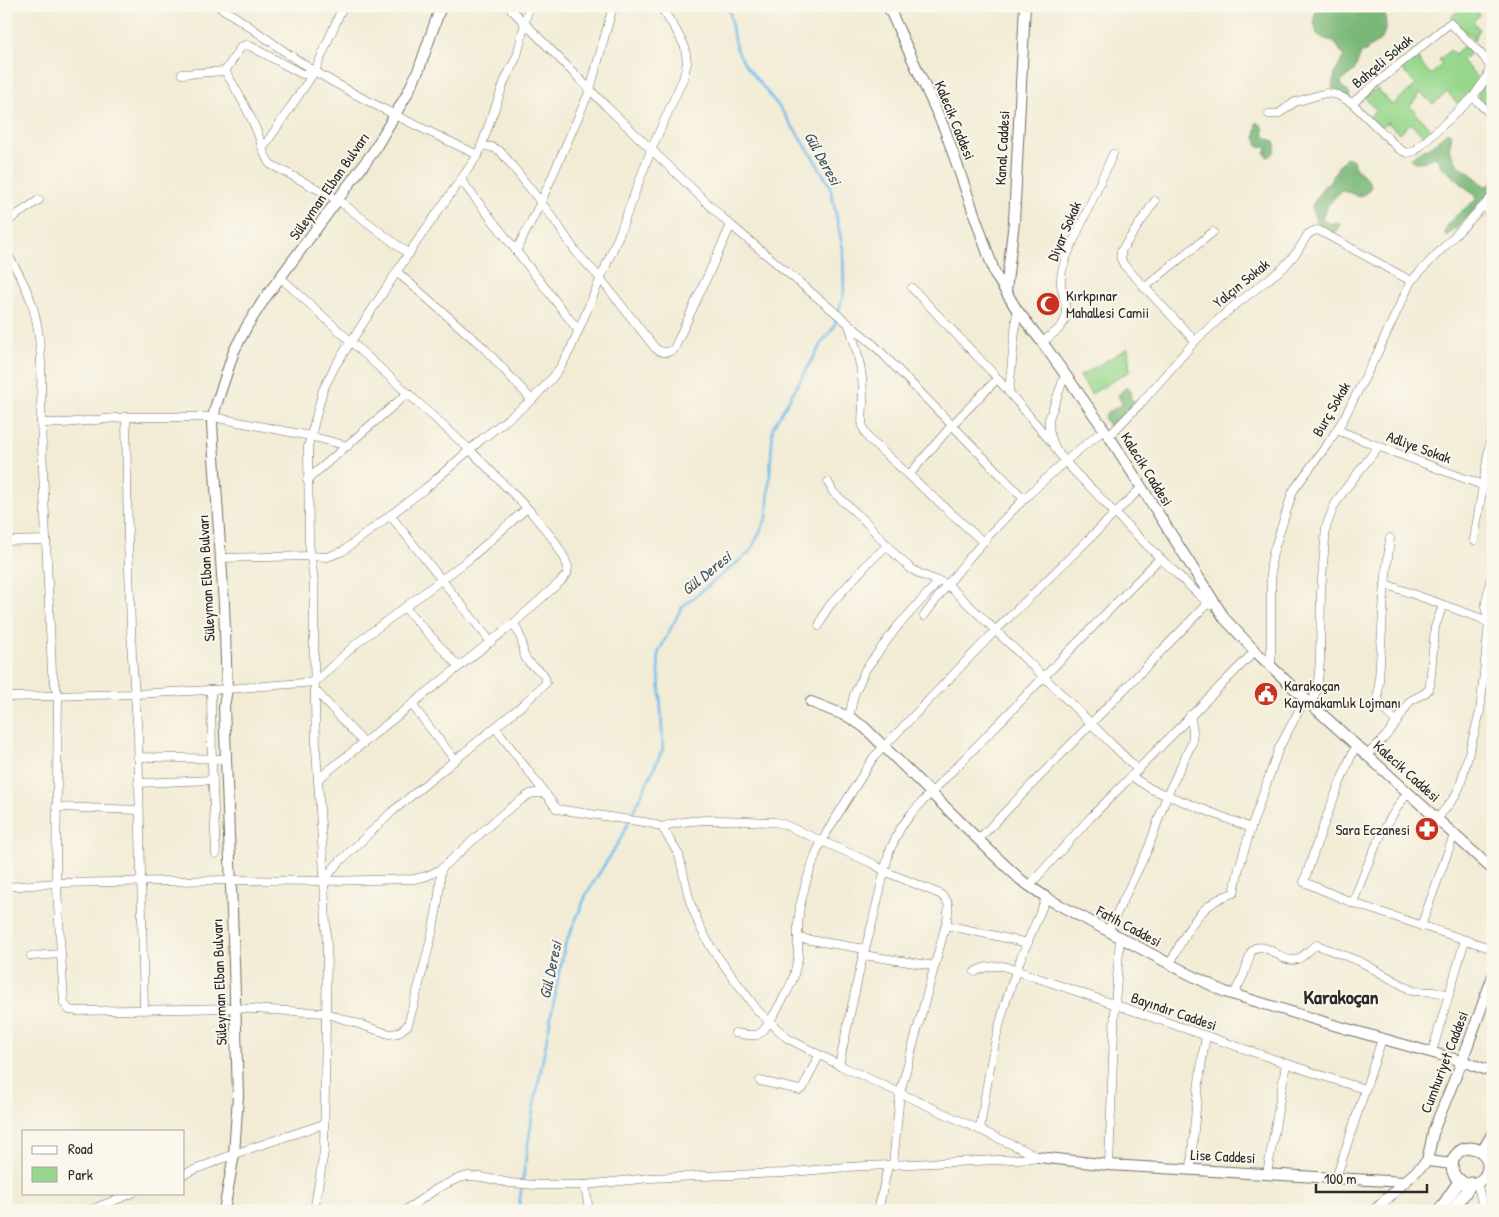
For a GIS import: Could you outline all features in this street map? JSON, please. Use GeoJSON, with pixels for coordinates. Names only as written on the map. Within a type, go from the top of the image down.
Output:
{"type":"FeatureCollection","features":[{"type":"Feature","properties":{"kind":"main road"},"geometry":{"type":"LineString","coordinates":[[1452,1211],[1474,1183],[1484,1177],[1488,1170],[1487,1154],[1493,1134]]}},
{"type":"Feature","properties":{"kind":"main road"},"geometry":{"type":"LineString","coordinates":[[1474,1183],[1460,1180],[1454,1173],[1452,1164],[1456,1155],[1463,1149],[1473,1148],[1487,1154]]}},
{"type":"Feature","properties":{"kind":"main road"},"geometry":{"type":"LineString","coordinates":[[1439,1211],[1460,1180]]}},
{"type":"Feature","properties":{"kind":"street"},"geometry":{"type":"LineString","coordinates":[[218,6],[314,73],[394,116],[478,155]]}},
{"type":"Feature","properties":{"kind":"street"},"geometry":{"type":"LineString","coordinates":[[262,148],[314,73],[342,6]]}},
{"type":"Feature","properties":{"kind":"street","name":"Süleyman Elban Bulvarı"},"geometry":{"type":"LineString","coordinates":[[224,1211],[234,1154],[238,1096],[224,707],[227,689],[224,604],[213,417],[226,372],[247,326],[374,152],[419,69],[442,6]]}},
{"type":"Feature","properties":{"kind":"street"},"geometry":{"type":"LineString","coordinates":[[508,6],[651,150],[731,225],[874,345],[1023,498]]}},
{"type":"Feature","properties":{"kind":"street"},"geometry":{"type":"LineString","coordinates":[[314,1211],[324,1152],[327,949],[318,780],[314,582],[309,542],[307,480],[308,447],[323,390],[335,366],[396,272],[478,155],[505,80],[517,56],[529,6]]}},
{"type":"Feature","properties":{"kind":"street"},"geometry":{"type":"LineString","coordinates":[[516,251],[541,202],[590,90],[613,6]]}},
{"type":"Feature","properties":{"kind":"street"},"geometry":{"type":"LineString","coordinates":[[221,558],[327,557],[343,551],[426,488],[532,400],[554,376],[561,366],[578,330],[651,150],[683,79],[687,63],[685,47],[660,6]]}},
{"type":"Feature","properties":{"kind":"street","name":"Kalecik Caddesi"},"geometry":{"type":"LineString","coordinates":[[888,6],[945,130],[995,274],[1017,310],[1106,433],[1224,619],[1308,701],[1493,870]]}},
{"type":"Feature","properties":{"kind":"street","name":"Kanal Caddesi"},"geometry":{"type":"LineString","coordinates":[[1006,291],[1014,221],[1025,6]]}},
{"type":"Feature","properties":{"kind":"street","name":"Bahçeli Sokak"},"geometry":{"type":"LineString","coordinates":[[1269,114],[1278,114],[1295,102],[1326,93],[1338,95],[1352,104],[1450,22],[1490,67],[1487,77],[1472,97]]}},
{"type":"Feature","properties":{"kind":"street"},"geometry":{"type":"LineString","coordinates":[[225,71],[242,47],[246,45],[302,74],[314,73]]}},
{"type":"Feature","properties":{"kind":"street"},"geometry":{"type":"LineString","coordinates":[[182,74],[225,71]]}},
{"type":"Feature","properties":{"kind":"street"},"geometry":{"type":"LineString","coordinates":[[225,71],[246,107],[267,161],[272,166],[338,200],[409,254]]}},
{"type":"Feature","properties":{"kind":"street"},"geometry":{"type":"LineString","coordinates":[[1352,104],[1399,149],[1407,153],[1415,151],[1472,97],[1493,117]]}},
{"type":"Feature","properties":{"kind":"street"},"geometry":{"type":"LineString","coordinates":[[481,146],[500,151],[541,202],[576,252],[600,278],[655,348],[664,352],[674,349],[731,225]]}},
{"type":"Feature","properties":{"kind":"street","name":"Diyar Sokak"},"geometry":{"type":"LineString","coordinates":[[1042,342],[1061,329],[1065,322],[1067,310],[1061,279],[1063,268],[1068,253],[1114,154]]}},
{"type":"Feature","properties":{"kind":"street"},"geometry":{"type":"LineString","coordinates":[[461,180],[578,330]]}},
{"type":"Feature","properties":{"kind":"street","name":"Burç Sokak"},"geometry":{"type":"LineString","coordinates":[[1271,666],[1271,576],[1273,553],[1293,491],[1337,430],[1377,354],[1411,281],[1493,196]]}},
{"type":"Feature","properties":{"kind":"street"},"geometry":{"type":"LineString","coordinates":[[6,222],[39,200]]}},
{"type":"Feature","properties":{"kind":"street"},"geometry":{"type":"LineString","coordinates":[[1155,201],[1121,251],[1121,259],[1144,288],[1194,341]]}},
{"type":"Feature","properties":{"kind":"street"},"geometry":{"type":"LineString","coordinates":[[1486,204],[1493,241]]}},
{"type":"Feature","properties":{"kind":"street","name":"Yalçın Sokak"},"geometry":{"type":"LineString","coordinates":[[943,582],[1023,498],[1065,460],[1106,433],[1141,403],[1194,341],[1230,309],[1283,268],[1312,231],[1320,231],[1411,281]]}},
{"type":"Feature","properties":{"kind":"street"},"geometry":{"type":"LineString","coordinates":[[1144,288],[1213,232]]}},
{"type":"Feature","properties":{"kind":"street"},"geometry":{"type":"LineString","coordinates":[[6,252],[24,283],[32,304],[40,350],[41,423],[52,672],[58,695],[57,883],[64,1003],[69,1010],[76,1012],[235,1008],[325,1013],[389,1034],[398,1033],[408,1025],[436,912],[440,869]]}},
{"type":"Feature","properties":{"kind":"street"},"geometry":{"type":"LineString","coordinates":[[396,272],[483,347],[532,400]]}},
{"type":"Feature","properties":{"kind":"street"},"geometry":{"type":"LineString","coordinates":[[281,278],[470,450],[527,508],[554,540],[568,567],[567,574],[561,582],[514,623],[318,780]]}},
{"type":"Feature","properties":{"kind":"street"},"geometry":{"type":"LineString","coordinates":[[912,288],[1009,392],[1065,460],[1114,514],[1224,619]]}},
{"type":"Feature","properties":{"kind":"street"},"geometry":{"type":"LineString","coordinates":[[1009,392],[1017,310]]}},
{"type":"Feature","properties":{"kind":"street"},"geometry":{"type":"LineString","coordinates":[[848,323],[858,352],[862,377],[863,406],[861,420],[863,430],[869,438],[982,542]]}},
{"type":"Feature","properties":{"kind":"street"},"geometry":{"type":"LineString","coordinates":[[1056,449],[1048,427],[1049,419],[1065,375]]}},
{"type":"Feature","properties":{"kind":"street"},"geometry":{"type":"LineString","coordinates":[[910,475],[952,425],[997,379]]}},
{"type":"Feature","properties":{"kind":"street"},"geometry":{"type":"LineString","coordinates":[[307,480],[408,393]]}},
{"type":"Feature","properties":{"kind":"street"},"geometry":{"type":"LineString","coordinates":[[41,423],[65,423],[126,417],[213,417],[310,436],[348,446]]}},
{"type":"Feature","properties":{"kind":"street"},"geometry":{"type":"LineString","coordinates":[[126,417],[128,539],[138,757],[144,1010]]}},
{"type":"Feature","properties":{"kind":"street"},"geometry":{"type":"LineString","coordinates":[[1474,540],[1493,424]]}},
{"type":"Feature","properties":{"kind":"street","name":"Adliye Sokak"},"geometry":{"type":"LineString","coordinates":[[1337,430],[1493,489]]}},
{"type":"Feature","properties":{"kind":"street"},"geometry":{"type":"LineString","coordinates":[[1170,964],[1190,925],[1201,912],[1214,902],[1234,893],[1251,828],[1280,748],[1308,701],[1317,690],[1326,527],[1334,506],[1343,492],[1378,447]]}},
{"type":"Feature","properties":{"kind":"street"},"geometry":{"type":"LineString","coordinates":[[828,482],[833,492],[864,520],[910,568],[922,575],[943,582],[996,630],[1138,770]]}},
{"type":"Feature","properties":{"kind":"street"},"geometry":{"type":"LineString","coordinates":[[735,1032],[757,1035],[762,1032],[770,1023],[793,979],[798,958],[800,906],[817,851],[873,758],[996,630],[1142,488]]}},
{"type":"Feature","properties":{"kind":"street"},"geometry":{"type":"LineString","coordinates":[[6,698],[315,686],[357,643],[468,560],[527,508]]}},
{"type":"Feature","properties":{"kind":"street"},"geometry":{"type":"LineString","coordinates":[[390,515],[491,642]]}},
{"type":"Feature","properties":{"kind":"street"},"geometry":{"type":"LineString","coordinates":[[1390,538],[1385,584],[1378,697],[1382,708],[1397,722]]}},
{"type":"Feature","properties":{"kind":"street"},"geometry":{"type":"LineString","coordinates":[[6,541],[46,540]]}},
{"type":"Feature","properties":{"kind":"street"},"geometry":{"type":"LineString","coordinates":[[819,626],[830,605],[870,561],[888,545]]}},
{"type":"Feature","properties":{"kind":"street"},"geometry":{"type":"LineString","coordinates":[[839,1065],[884,870],[889,852],[900,829],[911,814],[1160,558]]}},
{"type":"Feature","properties":{"kind":"street"},"geometry":{"type":"LineString","coordinates":[[1437,819],[1454,798],[1460,786],[1476,732],[1491,625],[1485,607],[1490,581]]}},
{"type":"Feature","properties":{"kind":"street"},"geometry":{"type":"LineString","coordinates":[[924,616],[943,582]]}},
{"type":"Feature","properties":{"kind":"street"},"geometry":{"type":"LineString","coordinates":[[849,716],[854,695],[865,670],[897,627],[943,582]]}},
{"type":"Feature","properties":{"kind":"street"},"geometry":{"type":"LineString","coordinates":[[1385,584],[1480,618],[1491,625]]}},
{"type":"Feature","properties":{"kind":"street"},"geometry":{"type":"LineString","coordinates":[[978,840],[1208,603]]}},
{"type":"Feature","properties":{"kind":"street"},"geometry":{"type":"LineString","coordinates":[[1367,755],[1397,722],[1410,701],[1425,693],[1428,689],[1435,627],[1443,604]]}},
{"type":"Feature","properties":{"kind":"street"},"geometry":{"type":"LineString","coordinates":[[405,608],[459,667]]}},
{"type":"Feature","properties":{"kind":"street"},"geometry":{"type":"LineString","coordinates":[[324,881],[336,865],[394,810],[546,683],[545,675],[532,666],[524,657],[522,644],[514,623]]}},
{"type":"Feature","properties":{"kind":"street"},"geometry":{"type":"LineString","coordinates":[[1029,886],[1091,817],[1255,651]]}},
{"type":"Feature","properties":{"kind":"street"},"geometry":{"type":"LineString","coordinates":[[315,686],[364,742]]}},
{"type":"Feature","properties":{"kind":"street"},"geometry":{"type":"LineString","coordinates":[[211,690],[216,854]]}},
{"type":"Feature","properties":{"kind":"street","name":"Fatih Caddesi"},"geometry":{"type":"LineString","coordinates":[[812,702],[849,716],[864,727],[978,840],[1021,880],[1046,898],[1225,992],[1432,1052],[1493,1072]]}},
{"type":"Feature","properties":{"kind":"street"},"geometry":{"type":"LineString","coordinates":[[412,704],[455,760]]}},
{"type":"Feature","properties":{"kind":"street"},"geometry":{"type":"LineString","coordinates":[[1108,931],[1148,849],[1167,795],[1192,743],[1193,731],[1190,715]]}},
{"type":"Feature","properties":{"kind":"street"},"geometry":{"type":"LineString","coordinates":[[495,727],[557,810],[650,823],[662,827],[683,821],[699,820],[775,822],[874,864],[940,894],[946,899],[949,907],[946,925],[900,1093],[890,1165],[878,1211]]}},
{"type":"Feature","properties":{"kind":"street"},"geometry":{"type":"LineString","coordinates":[[1356,745],[1338,785],[1304,882],[1353,903],[1493,949]]}},
{"type":"Feature","properties":{"kind":"street"},"geometry":{"type":"LineString","coordinates":[[138,757],[226,759]]}},
{"type":"Feature","properties":{"kind":"street"},"geometry":{"type":"LineString","coordinates":[[1131,776],[1151,789],[1251,828]]}},
{"type":"Feature","properties":{"kind":"street"},"geometry":{"type":"LineString","coordinates":[[138,783],[213,780]]}},
{"type":"Feature","properties":{"kind":"street"},"geometry":{"type":"LineString","coordinates":[[1353,903],[1379,837],[1397,806],[1408,792]]}},
{"type":"Feature","properties":{"kind":"street"},"geometry":{"type":"LineString","coordinates":[[6,887],[57,883],[414,879],[427,876],[440,869],[501,815],[530,794],[546,794]]}},
{"type":"Feature","properties":{"kind":"street"},"geometry":{"type":"LineString","coordinates":[[56,808],[139,810]]}},
{"type":"Feature","properties":{"kind":"street"},"geometry":{"type":"LineString","coordinates":[[662,827],[679,855],[690,902],[700,927],[712,948],[758,1011],[787,1038],[839,1065],[1041,1157]]}},
{"type":"Feature","properties":{"kind":"street"},"geometry":{"type":"LineString","coordinates":[[1421,926],[1454,835]]}},
{"type":"Feature","properties":{"kind":"street"},"geometry":{"type":"LineString","coordinates":[[980,1130],[989,1069],[1002,1016],[1016,971],[1046,898]]}},
{"type":"Feature","properties":{"kind":"street"},"geometry":{"type":"LineString","coordinates":[[946,925],[1028,943]]}},
{"type":"Feature","properties":{"kind":"street"},"geometry":{"type":"LineString","coordinates":[[798,938],[934,966]]}},
{"type":"Feature","properties":{"kind":"street"},"geometry":{"type":"LineString","coordinates":[[1109,1165],[1115,1005],[1120,938]]}},
{"type":"Feature","properties":{"kind":"street"},"geometry":{"type":"LineString","coordinates":[[1432,1052],[1465,940]]}},
{"type":"Feature","properties":{"kind":"street"},"geometry":{"type":"LineString","coordinates":[[1234,994],[1244,974],[1251,952],[1255,948],[1262,946],[1285,959],[1292,960],[1302,956],[1317,945],[1361,962],[1413,991],[1437,992],[1449,995]]}},
{"type":"Feature","properties":{"kind":"street"},"geometry":{"type":"LineString","coordinates":[[31,956],[61,954]]}},
{"type":"Feature","properties":{"kind":"street","name":"Bayındır Caddesi"},"geometry":{"type":"LineString","coordinates":[[975,972],[980,968],[1003,966],[1364,1089]]}},
{"type":"Feature","properties":{"kind":"street","name":"Cumhuriyet Caddesi"},"geometry":{"type":"LineString","coordinates":[[1427,1161],[1434,1129],[1462,1061],[1493,976]]}},
{"type":"Feature","properties":{"kind":"street"},"geometry":{"type":"LineString","coordinates":[[1191,1169],[1194,1117],[1199,1073],[1206,1036]]}},
{"type":"Feature","properties":{"kind":"street"},"geometry":{"type":"LineString","coordinates":[[1336,1178],[1382,1038]]}},
{"type":"Feature","properties":{"kind":"street"},"geometry":{"type":"LineString","coordinates":[[760,1081],[800,1090],[803,1088],[819,1055]]}},
{"type":"Feature","properties":{"kind":"street"},"geometry":{"type":"LineString","coordinates":[[1267,1174],[1286,1064]]}},
{"type":"Feature","properties":{"kind":"street"},"geometry":{"type":"LineString","coordinates":[[185,1174],[234,1154],[324,1124]]}},
{"type":"Feature","properties":{"kind":"street"},"geometry":{"type":"LineString","coordinates":[[404,1211],[438,1188],[468,1176],[536,1186],[585,1185],[649,1178],[783,1173],[846,1167],[1041,1157]]}},
{"type":"Feature","properties":{"kind":"street","name":"Lise Caddesi"},"geometry":{"type":"LineString","coordinates":[[1041,1157],[1109,1165],[1405,1182]]}},
{"type":"Feature","properties":{"kind":"street"},"geometry":{"type":"LineString","coordinates":[[1374,1211],[1427,1161],[1452,1164]]}},
{"type":"Feature","properties":{"kind":"street"},"geometry":{"type":"LineString","coordinates":[[1474,1183],[1484,1211]]}},
{"type":"Feature","properties":{"kind":"street"},"geometry":{"type":"LineString","coordinates":[[585,1185],[589,1211]]}},
{"type":"Feature","properties":{"kind":"street"},"geometry":{"type":"LineString","coordinates":[[88,1211],[130,1194]]}},
{"type":"Feature","properties":{"kind":"green space"},"geometry":{"type":"Polygon","coordinates":[[[1321,6],[1378,6],[1385,13],[1386,26],[1382,39],[1361,54],[1354,71],[1340,82],[1350,94],[1349,98],[1332,88],[1335,73],[1344,56],[1335,43],[1317,34],[1314,23],[1315,16],[1321,6]]]}},
{"type":"Feature","properties":{"kind":"green space"},"geometry":{"type":"Polygon","coordinates":[[[1462,6],[1480,6],[1476,10],[1480,15],[1473,21],[1479,29],[1474,41],[1451,17],[1462,6]]]}},
{"type":"Feature","properties":{"kind":"green space"},"geometry":{"type":"Polygon","coordinates":[[[1466,44],[1472,51],[1462,61],[1481,81],[1459,105],[1447,92],[1433,104],[1421,93],[1410,106],[1432,131],[1424,137],[1411,123],[1399,133],[1387,122],[1381,128],[1369,117],[1376,110],[1364,97],[1378,89],[1392,105],[1416,85],[1401,68],[1416,57],[1431,75],[1442,64],[1439,60],[1450,50],[1455,54],[1466,44]]]}},
{"type":"Feature","properties":{"kind":"green space"},"geometry":{"type":"Polygon","coordinates":[[[1493,73],[1493,111],[1479,98],[1478,91],[1493,73]]]}},
{"type":"Feature","properties":{"kind":"green space"},"geometry":{"type":"Polygon","coordinates":[[[1257,122],[1263,127],[1264,135],[1275,143],[1275,151],[1267,157],[1265,153],[1268,147],[1258,146],[1255,137],[1257,122]]]}},
{"type":"Feature","properties":{"kind":"green space"},"geometry":{"type":"Polygon","coordinates":[[[1449,132],[1452,135],[1449,149],[1458,165],[1485,186],[1489,186],[1493,180],[1493,192],[1448,236],[1445,234],[1446,229],[1452,219],[1472,203],[1476,196],[1441,166],[1436,157],[1422,162],[1414,162],[1411,158],[1416,153],[1433,145],[1444,134],[1449,132]]]}},
{"type":"Feature","properties":{"kind":"green space"},"geometry":{"type":"Polygon","coordinates":[[[1349,158],[1353,160],[1356,168],[1367,179],[1371,187],[1366,193],[1358,197],[1342,191],[1332,200],[1324,212],[1322,220],[1332,224],[1335,222],[1340,224],[1339,229],[1335,233],[1329,232],[1320,228],[1312,206],[1340,164],[1349,158]]]}},
{"type":"Feature","properties":{"kind":"green space"},"geometry":{"type":"Polygon","coordinates":[[[1128,348],[1130,371],[1091,394],[1080,376],[1128,348]]]}},
{"type":"Feature","properties":{"kind":"green space"},"geometry":{"type":"Polygon","coordinates":[[[1127,386],[1132,393],[1130,398],[1135,402],[1111,428],[1104,419],[1105,415],[1109,410],[1111,411],[1122,404],[1118,395],[1127,386]]]}},
{"type":"Feature","properties":{"kind":"waterway","name":"Gül Deresi"},"geometry":{"type":"LineString","coordinates":[[518,1211],[533,1111],[564,948],[587,893],[621,838],[663,749],[658,653],[682,607],[750,552],[767,517],[773,427],[823,341],[834,327],[844,292],[843,249],[830,186],[780,108],[744,63],[734,40],[729,6]]}},
{"type":"Feature","properties":{"kind":"place","name":"Kırkpınar Mahallesi Camii"},"geometry":{"type":"Point","coordinates":[1048,304]}},
{"type":"Feature","properties":{"kind":"place","name":"Karakoçan Kaymakamlık Lojmanı"},"geometry":{"type":"Point","coordinates":[1266,694]}},
{"type":"Feature","properties":{"kind":"place","name":"Sara Eczanesi"},"geometry":{"type":"Point","coordinates":[1427,829]}},
{"type":"Feature","properties":{"kind":"district","name":"Karakoçan"},"geometry":{"type":"Point","coordinates":[1341,996]}}]}
